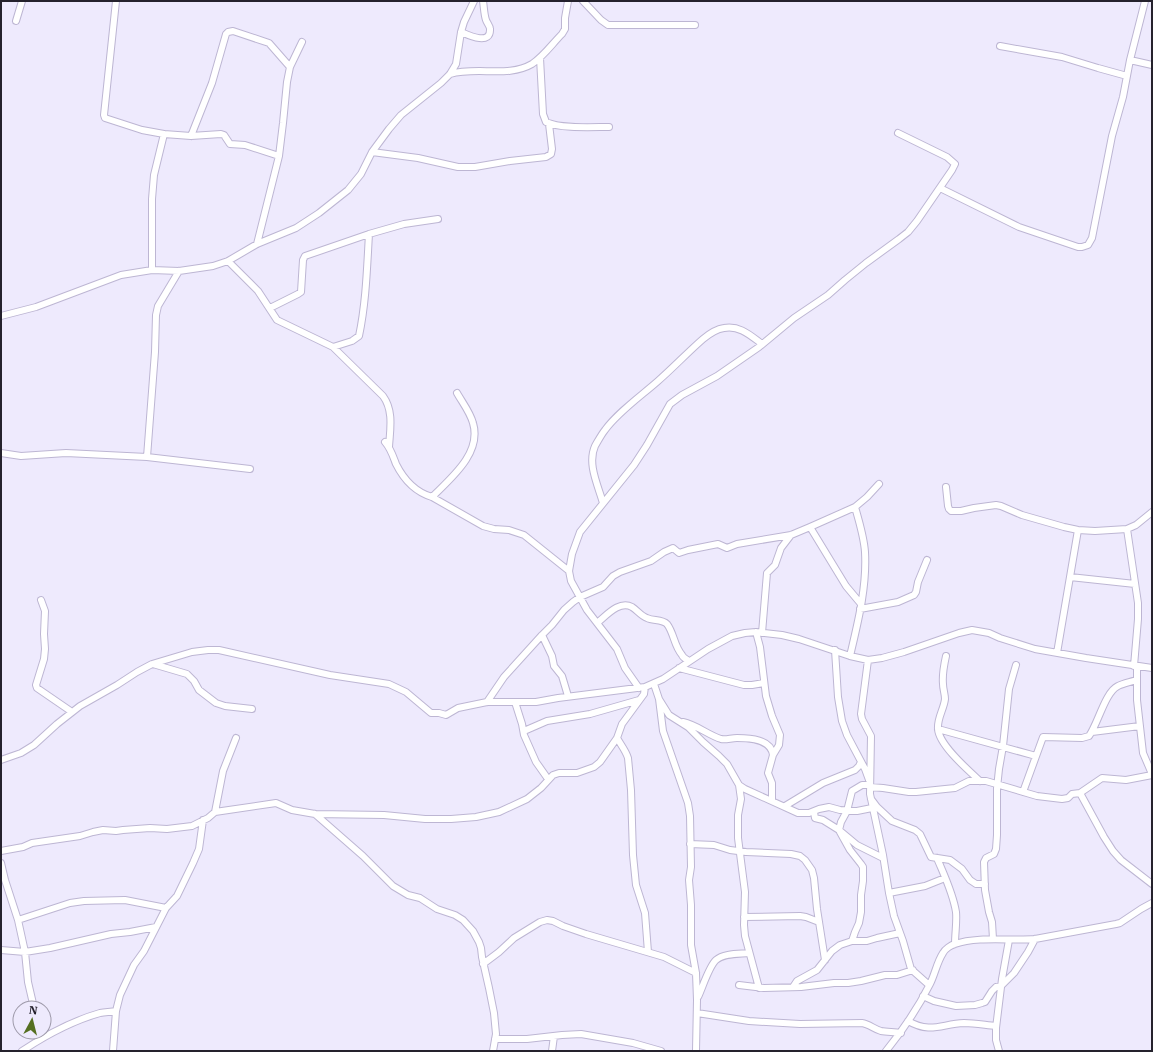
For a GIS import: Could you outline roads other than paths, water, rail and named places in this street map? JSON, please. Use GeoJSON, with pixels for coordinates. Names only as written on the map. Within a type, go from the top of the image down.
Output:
{"type":"FeatureCollection","features":[{"type":"Feature","properties":{"kind":"street"},"geometry":{"type":"LineString","coordinates":[[16,21],[22,1]]}},
{"type":"Feature","properties":{"kind":"street"},"geometry":{"type":"LineString","coordinates":[[116,1],[104,115],[105,118],[142,130],[164,134],[191,136],[221,134],[224,135],[230,144],[245,145],[279,156]]}},
{"type":"Feature","properties":{"kind":"street"},"geometry":{"type":"LineString","coordinates":[[1,316],[36,307],[121,275],[152,270],[179,271],[213,266],[228,261],[257,244],[296,228],[319,213],[348,190],[360,174],[372,152],[401,116],[450,74],[456,64],[461,32],[474,1]]}},
{"type":"Feature","properties":{"kind":"street"},"geometry":{"type":"LineString","coordinates":[[461,32],[481,39],[488,36],[490,29],[485,18],[483,1]]}},
{"type":"Feature","properties":{"kind":"street"},"geometry":{"type":"LineString","coordinates":[[450,74],[469,70],[512,71],[523,68],[540,58],[565,29],[568,1]]}},
{"type":"Feature","properties":{"kind":"street"},"geometry":{"type":"LineString","coordinates":[[583,1],[601,20],[608,25],[695,25]]}},
{"type":"Feature","properties":{"kind":"street"},"geometry":{"type":"LineString","coordinates":[[940,188],[1019,227],[1078,247],[1088,245],[1092,238],[1108,153],[1145,1]]}},
{"type":"Feature","properties":{"kind":"street"},"geometry":{"type":"LineString","coordinates":[[191,136],[212,83],[226,34],[228,32],[233,31],[269,43],[290,67]]}},
{"type":"Feature","properties":{"kind":"street"},"geometry":{"type":"LineString","coordinates":[[257,244],[279,156],[290,67],[302,42]]}},
{"type":"Feature","properties":{"kind":"street"},"geometry":{"type":"LineString","coordinates":[[1000,46],[1062,57],[1127,76]]}},
{"type":"Feature","properties":{"kind":"street"},"geometry":{"type":"LineString","coordinates":[[372,152],[418,158],[458,167],[475,167],[546,157],[551,154],[552,149],[549,124],[546,122],[543,114],[540,58]]}},
{"type":"Feature","properties":{"kind":"street"},"geometry":{"type":"LineString","coordinates":[[1130,60],[1152,65]]}},
{"type":"Feature","properties":{"kind":"street"},"geometry":{"type":"LineString","coordinates":[[549,124],[609,127]]}},
{"type":"Feature","properties":{"kind":"street"},"geometry":{"type":"LineString","coordinates":[[1,851],[23,847],[32,843],[80,836],[103,830],[116,831],[150,828],[167,829],[192,826],[214,812],[276,803],[292,810],[315,814],[384,815],[432,819],[480,816],[499,812],[527,799],[541,788],[551,776],[556,774],[574,774],[594,767],[600,762],[617,738],[622,724],[645,691],[625,668],[617,649],[587,610],[571,581],[569,571],[572,554],[580,532],[634,464],[647,445],[670,404],[682,395],[718,376],[762,344],[794,318],[828,296],[845,280],[908,232],[940,188],[955,164],[946,157],[898,133]]}},
{"type":"Feature","properties":{"kind":"street"},"geometry":{"type":"LineString","coordinates":[[152,270],[152,199],[154,175],[164,134]]}},
{"type":"Feature","properties":{"kind":"street"},"geometry":{"type":"LineString","coordinates":[[270,308],[301,292],[303,260],[305,256],[369,234],[404,224],[438,219]]}},
{"type":"Feature","properties":{"kind":"street"},"geometry":{"type":"LineString","coordinates":[[333,348],[352,341],[359,336],[366,282],[369,234]]}},
{"type":"Feature","properties":{"kind":"street"},"geometry":{"type":"LineString","coordinates":[[228,261],[258,291],[275,317],[281,323],[333,348],[387,401],[391,415],[387,445],[404,479],[413,488],[483,526],[494,529],[508,530],[524,535],[569,571]]}},
{"type":"Feature","properties":{"kind":"street"},"geometry":{"type":"LineString","coordinates":[[147,457],[155,352],[156,315],[158,306],[179,271]]}},
{"type":"Feature","properties":{"kind":"street"},"geometry":{"type":"LineString","coordinates":[[603,502],[592,465],[593,456],[595,447],[604,431],[617,417],[704,338],[718,329],[726,327],[740,329],[762,344]]}},
{"type":"Feature","properties":{"kind":"street"},"geometry":{"type":"LineString","coordinates":[[432,497],[469,456],[474,440],[473,423],[456,393]]}},
{"type":"Feature","properties":{"kind":"street"},"geometry":{"type":"LineString","coordinates":[[1,453],[21,456],[66,454],[147,457],[250,469]]}},
{"type":"Feature","properties":{"kind":"street"},"geometry":{"type":"LineString","coordinates":[[487,702],[504,677],[564,610],[580,597],[603,587],[620,572],[652,561],[664,552],[673,548],[679,553],[718,544],[727,548],[737,544],[791,535],[856,506],[879,484]]}},
{"type":"Feature","properties":{"kind":"street"},"geometry":{"type":"LineString","coordinates":[[946,487],[948,506],[951,511],[961,511],[996,505],[1022,515],[1078,530],[1127,529],[1136,525],[1152,512]]}},
{"type":"Feature","properties":{"kind":"street"},"geometry":{"type":"LineString","coordinates":[[850,656],[864,585],[865,551],[856,506]]}},
{"type":"Feature","properties":{"kind":"street"},"geometry":{"type":"LineString","coordinates":[[810,526],[860,607]]}},
{"type":"Feature","properties":{"kind":"street"},"geometry":{"type":"LineString","coordinates":[[852,942],[859,923],[861,912],[863,867],[850,850],[839,831],[841,822],[847,811],[852,791],[862,785],[916,792],[955,788],[969,781],[986,781],[1037,796],[1060,799],[1068,798],[1072,794],[1080,793],[1102,778],[1126,780],[1152,774],[1143,754],[1140,726],[1135,666],[1138,603],[1127,529]]}},
{"type":"Feature","properties":{"kind":"street"},"geometry":{"type":"LineString","coordinates":[[1057,653],[1078,530]]}},
{"type":"Feature","properties":{"kind":"street"},"geometry":{"type":"LineString","coordinates":[[772,801],[772,783],[768,773],[773,755],[779,745],[780,734],[772,716],[766,696],[759,632],[767,573],[775,565],[781,548],[791,535]]}},
{"type":"Feature","properties":{"kind":"street"},"geometry":{"type":"LineString","coordinates":[[860,607],[898,602],[914,595],[927,560]]}},
{"type":"Feature","properties":{"kind":"street"},"geometry":{"type":"LineString","coordinates":[[1070,577],[1135,584]]}},
{"type":"Feature","properties":{"kind":"street"},"geometry":{"type":"LineString","coordinates":[[41,600],[45,611],[45,649],[44,659],[36,685],[37,688],[72,712]]}},
{"type":"Feature","properties":{"kind":"street"},"geometry":{"type":"LineString","coordinates":[[597,623],[621,605],[630,606],[644,617],[652,620],[661,620],[666,623],[682,655],[689,661]]}},
{"type":"Feature","properties":{"kind":"street"},"geometry":{"type":"LineString","coordinates":[[1,760],[21,753],[34,745],[72,712],[91,699],[152,664],[192,652],[208,650],[219,650],[330,675],[389,684],[406,692],[431,714],[446,714],[458,708],[487,702],[536,702],[654,684],[708,649],[732,636],[759,632],[793,637],[850,656],[868,660],[904,652],[972,630],[989,633],[1005,640],[1036,649],[1152,668]]}},
{"type":"Feature","properties":{"kind":"street"},"geometry":{"type":"LineString","coordinates":[[542,635],[552,656],[554,666],[562,676],[568,696]]}},
{"type":"Feature","properties":{"kind":"street"},"geometry":{"type":"LineString","coordinates":[[835,650],[840,715],[847,735],[861,762],[870,785]]}},
{"type":"Feature","properties":{"kind":"street"},"geometry":{"type":"LineString","coordinates":[[946,656],[943,676],[945,699],[940,713],[938,729],[949,751],[980,781]]}},
{"type":"Feature","properties":{"kind":"street"},"geometry":{"type":"LineString","coordinates":[[868,660],[861,714],[871,736],[870,798],[894,916],[910,967],[929,985]]}},
{"type":"Feature","properties":{"kind":"street"},"geometry":{"type":"LineString","coordinates":[[152,664],[187,674],[194,681],[199,690],[216,703],[225,706],[252,709]]}},
{"type":"Feature","properties":{"kind":"street"},"geometry":{"type":"LineString","coordinates":[[993,939],[992,922],[984,884],[984,860],[994,853],[996,843],[998,824],[999,769],[1009,689],[1016,665]]}},
{"type":"Feature","properties":{"kind":"street"},"geometry":{"type":"LineString","coordinates":[[680,668],[744,685],[764,683]]}},
{"type":"Feature","properties":{"kind":"street"},"geometry":{"type":"LineString","coordinates":[[1023,792],[1044,737],[1089,736],[1113,689],[1136,680]]}},
{"type":"Feature","properties":{"kind":"street"},"geometry":{"type":"LineString","coordinates":[[654,684],[659,699],[663,732],[688,804],[690,816],[691,867],[689,880],[691,905],[691,945],[696,973],[696,1051]]}},
{"type":"Feature","properties":{"kind":"street"},"geometry":{"type":"LineString","coordinates":[[659,699],[669,715],[688,727],[727,764],[739,785],[741,798],[738,814],[738,838],[745,892],[745,936],[759,988]]}},
{"type":"Feature","properties":{"kind":"street"},"geometry":{"type":"LineString","coordinates":[[524,731],[547,721],[590,714],[639,700]]}},
{"type":"Feature","properties":{"kind":"street"},"geometry":{"type":"LineString","coordinates":[[514,702],[525,736],[536,762],[548,779]]}},
{"type":"Feature","properties":{"kind":"street"},"geometry":{"type":"LineString","coordinates":[[680,722],[695,726],[723,739],[736,738],[764,742],[770,748],[773,755]]}},
{"type":"Feature","properties":{"kind":"street"},"geometry":{"type":"LineString","coordinates":[[1092,732],[1140,726]]}},
{"type":"Feature","properties":{"kind":"street"},"geometry":{"type":"LineString","coordinates":[[938,729],[1036,756]]}},
{"type":"Feature","properties":{"kind":"street"},"geometry":{"type":"LineString","coordinates":[[214,812],[223,771],[236,738]]}},
{"type":"Feature","properties":{"kind":"street"},"geometry":{"type":"LineString","coordinates":[[617,738],[627,753],[628,758],[633,855],[636,884],[645,913],[648,952]]}},
{"type":"Feature","properties":{"kind":"street"},"geometry":{"type":"LineString","coordinates":[[785,806],[823,783],[855,770],[861,762]]}},
{"type":"Feature","properties":{"kind":"street"},"geometry":{"type":"LineString","coordinates":[[739,785],[798,812],[809,813],[814,812],[819,808],[829,807],[847,811],[872,808]]}},
{"type":"Feature","properties":{"kind":"street"},"geometry":{"type":"LineString","coordinates":[[1080,793],[1113,852],[1152,884]]}},
{"type":"Feature","properties":{"kind":"street"},"geometry":{"type":"LineString","coordinates":[[870,798],[892,821],[915,830],[920,834],[927,846],[930,856],[950,860],[962,869],[970,880],[976,884],[984,884]]}},
{"type":"Feature","properties":{"kind":"street"},"geometry":{"type":"LineString","coordinates":[[814,812],[816,818],[826,822],[856,845],[883,858]]}},
{"type":"Feature","properties":{"kind":"street"},"geometry":{"type":"LineString","coordinates":[[315,814],[363,856],[392,886],[408,895],[420,898],[437,909],[454,915],[463,920],[473,931],[479,942],[494,1013],[496,1029],[494,1051]]}},
{"type":"Feature","properties":{"kind":"street"},"geometry":{"type":"LineString","coordinates":[[113,1051],[116,1011],[120,995],[134,965],[144,951],[166,908],[177,896],[193,864],[199,849],[203,820]]}},
{"type":"Feature","properties":{"kind":"street"},"geometry":{"type":"LineString","coordinates":[[690,844],[714,845],[740,851],[791,854],[800,856],[805,860],[812,870],[814,878],[825,960]]}},
{"type":"Feature","properties":{"kind":"street"},"geometry":{"type":"LineString","coordinates":[[937,858],[956,911],[955,944]]}},
{"type":"Feature","properties":{"kind":"street"},"geometry":{"type":"LineString","coordinates":[[1,863],[18,920],[25,952],[28,982],[32,1000]]}},
{"type":"Feature","properties":{"kind":"street"},"geometry":{"type":"LineString","coordinates":[[889,893],[925,886],[945,878]]}},
{"type":"Feature","properties":{"kind":"street"},"geometry":{"type":"LineString","coordinates":[[18,920],[70,903],[84,901],[125,900],[166,908]]}},
{"type":"Feature","properties":{"kind":"street"},"geometry":{"type":"LineString","coordinates":[[886,1051],[901,1033],[929,985],[944,950],[955,944],[974,940],[1035,939],[1116,924],[1152,903]]}},
{"type":"Feature","properties":{"kind":"street"},"geometry":{"type":"LineString","coordinates":[[744,917],[800,916],[819,922]]}},
{"type":"Feature","properties":{"kind":"street"},"geometry":{"type":"LineString","coordinates":[[483,964],[514,938],[540,922],[547,920],[586,934],[664,957],[696,973]]}},
{"type":"Feature","properties":{"kind":"street"},"geometry":{"type":"LineString","coordinates":[[1,950],[25,952],[50,948],[111,934],[156,927]]}},
{"type":"Feature","properties":{"kind":"street"},"geometry":{"type":"LineString","coordinates":[[792,987],[798,981],[817,970],[837,947],[848,942],[867,942],[877,938],[900,933]]}},
{"type":"Feature","properties":{"kind":"street"},"geometry":{"type":"LineString","coordinates":[[922,996],[956,1006],[982,1004],[996,987],[1001,986],[1014,973],[1035,939]]}},
{"type":"Feature","properties":{"kind":"street"},"geometry":{"type":"LineString","coordinates":[[999,1051],[996,1040],[996,1026],[1009,940]]}},
{"type":"Feature","properties":{"kind":"street"},"geometry":{"type":"LineString","coordinates":[[697,1000],[712,964],[716,959],[730,955],[749,953]]}},
{"type":"Feature","properties":{"kind":"street"},"geometry":{"type":"LineString","coordinates":[[739,985],[759,988],[801,987],[829,983],[853,983],[883,975],[897,974],[912,970]]}},
{"type":"Feature","properties":{"kind":"street"},"geometry":{"type":"LineString","coordinates":[[52,1033],[91,1016],[103,1012],[116,1011]]}},
{"type":"Feature","properties":{"kind":"street"},"geometry":{"type":"LineString","coordinates":[[697,1013],[749,1021],[800,1024],[862,1023],[872,1026],[877,1030],[901,1033]]}},
{"type":"Feature","properties":{"kind":"street"},"geometry":{"type":"LineString","coordinates":[[908,1021],[925,1028],[962,1023],[996,1026]]}},
{"type":"Feature","properties":{"kind":"street"},"geometry":{"type":"LineString","coordinates":[[495,1039],[527,1039],[581,1034],[633,1043],[661,1051]]}},
{"type":"Feature","properties":{"kind":"street"},"geometry":{"type":"LineString","coordinates":[[552,1051],[554,1036]]}},
{"type":"Feature","properties":{"kind":"street"},"geometry":{"type":"LineString","coordinates":[[22,1051],[38,1040]]}}]}
